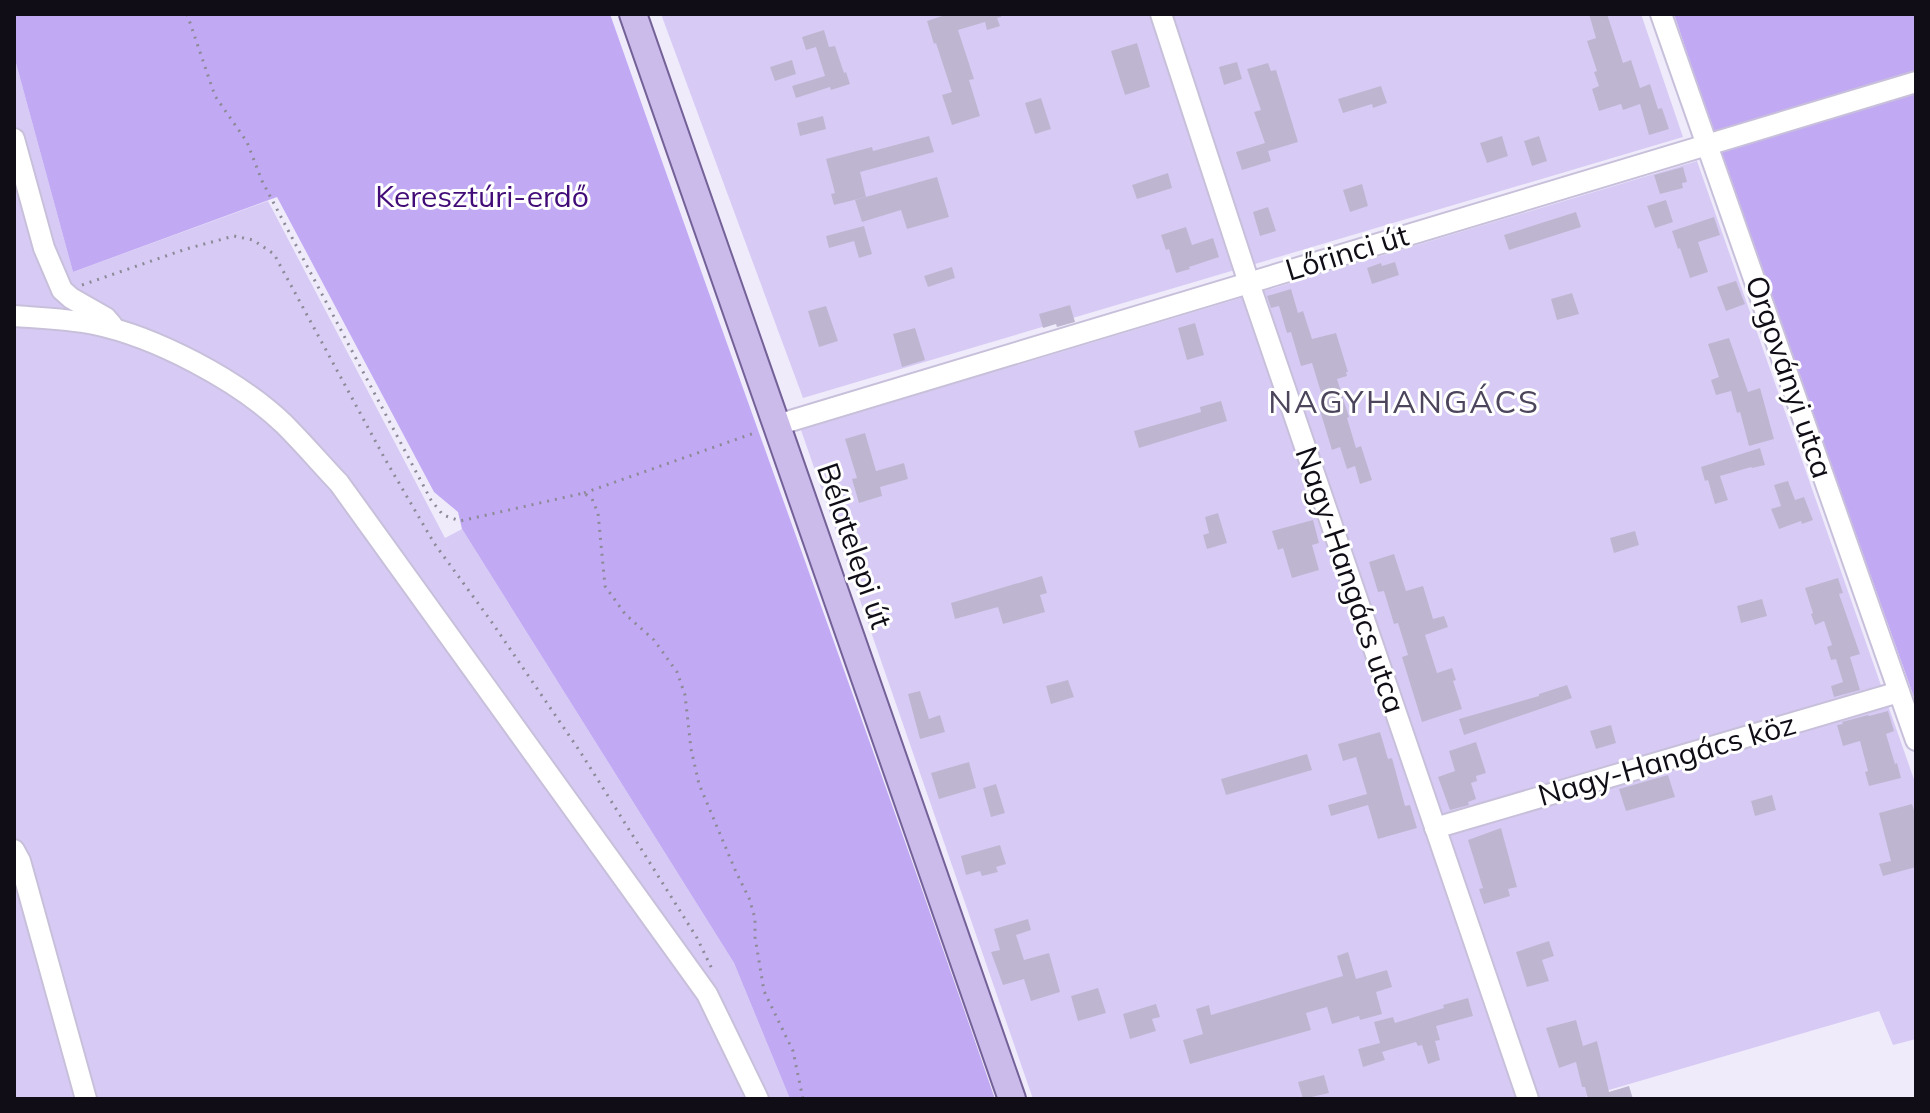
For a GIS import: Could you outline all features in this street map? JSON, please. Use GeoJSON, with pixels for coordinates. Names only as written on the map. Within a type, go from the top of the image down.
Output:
{"type":"FeatureCollection","features":[{"type":"Feature","properties":{"kind":"main road","name":"Bélatelepi út"},"geometry":{"type":"LineString","coordinates":[[633,14],[1012,1099]]}},
{"type":"Feature","properties":{"kind":"street","name":"Nagy-Hangács utca"},"geometry":{"type":"LineString","coordinates":[[1161,14],[1249,283],[1528,1099]]}},
{"type":"Feature","properties":{"kind":"street","name":"Orgoványi utca"},"geometry":{"type":"LineString","coordinates":[[1661,14],[1916,740]]}},
{"type":"Feature","properties":{"kind":"street","name":"Lőrinci út"},"geometry":{"type":"LineString","coordinates":[[777,425],[1916,82]]}},
{"type":"Feature","properties":{"kind":"street"},"geometry":{"type":"LineString","coordinates":[[14,139],[44,248],[62,290],[106,318],[116,330]]}},
{"type":"Feature","properties":{"kind":"street"},"geometry":{"type":"LineString","coordinates":[[14,316],[93,324],[176,353],[251,396],[284,424],[339,483],[707,994],[758,1099]]}},
{"type":"Feature","properties":{"kind":"street","name":"Nagy-Hangács köz"},"geometry":{"type":"LineString","coordinates":[[1435,828],[1899,692]]}},
{"type":"Feature","properties":{"kind":"street"},"geometry":{"type":"LineString","coordinates":[[14,850],[20,861],[86,1099]]}},
{"type":"Feature","properties":{"kind":"path"},"geometry":{"type":"LineString","coordinates":[[187,14],[215,96],[247,142],[262,181],[431,500],[443,515],[460,521],[584,493],[777,425]]}},
{"type":"Feature","properties":{"kind":"path"},"geometry":{"type":"LineString","coordinates":[[62,290],[234,236],[253,240],[274,254],[434,543],[581,753],[697,938],[718,980]]}},
{"type":"Feature","properties":{"kind":"path"},"geometry":{"type":"LineString","coordinates":[[584,493],[592,499],[598,513],[605,586],[625,614],[654,640],[677,672],[685,695],[691,749],[699,784],[749,898],[755,918],[764,991],[793,1051],[803,1099]]}},
{"type":"Feature","properties":{"kind":"shaded area"},"geometry":{"type":"Polygon","coordinates":[[[661,14],[1641,14],[1683,137],[803,398],[661,14]]]}},
{"type":"Feature","properties":{"kind":"shaded area"},"geometry":{"type":"Polygon","coordinates":[[[14,56],[73,272],[268,201],[445,538],[462,529],[734,963],[790,1099],[14,1099],[14,56]]]}},
{"type":"Feature","properties":{"kind":"shaded area"},"geometry":{"type":"Polygon","coordinates":[[[1697,161],[1916,785],[1916,1039],[1893,1045],[1879,1011],[1578,1099],[1033,1099],[801,430],[1697,161]]]}},
{"type":"Feature","properties":{"kind":"green space","name":"Keresztúri-erdő"},"geometry":{"type":"Polygon","coordinates":[[[14,14],[610,14],[995,1099],[790,1099],[734,963],[462,529],[458,512],[434,492],[277,197],[73,272],[14,56],[14,14]]]}},
{"type":"Feature","properties":{"kind":"green space"},"geometry":{"type":"Polygon","coordinates":[[[1674,14],[1916,14],[1916,703],[1727,172],[1674,14]]]}},
{"type":"Feature","properties":{"kind":"building"},"geometry":{"type":"Polygon","coordinates":[[[948,14],[1001,14],[997,18],[1000,26],[987,30],[985,22],[958,30],[974,79],[969,80],[980,116],[952,125],[942,95],[952,92],[927,21],[948,14]]]}},
{"type":"Feature","properties":{"kind":"building"},"geometry":{"type":"Polygon","coordinates":[[[1589,14],[1607,14],[1623,63],[1631,60],[1640,88],[1650,84],[1669,129],[1649,135],[1640,104],[1623,110],[1621,104],[1599,111],[1592,89],[1599,86],[1594,72],[1597,71],[1587,41],[1596,38],[1589,14]]]}},
{"type":"Feature","properties":{"kind":"building"},"geometry":{"type":"Polygon","coordinates":[[[824,30],[829,47],[835,46],[850,84],[796,98],[792,86],[825,76],[816,47],[806,50],[802,37],[824,30]]]}},
{"type":"Feature","properties":{"kind":"building"},"geometry":{"type":"Polygon","coordinates":[[[1137,43],[1150,87],[1125,95],[1111,51],[1137,43]]]}},
{"type":"Feature","properties":{"kind":"building"},"geometry":{"type":"Polygon","coordinates":[[[792,60],[796,74],[775,81],[770,67],[792,60]]]}},
{"type":"Feature","properties":{"kind":"building"},"geometry":{"type":"Polygon","coordinates":[[[1237,62],[1242,79],[1224,85],[1219,67],[1237,62]]]}},
{"type":"Feature","properties":{"kind":"building"},"geometry":{"type":"Polygon","coordinates":[[[1268,63],[1271,71],[1276,70],[1298,142],[1268,151],[1271,161],[1242,170],[1236,152],[1265,143],[1254,112],[1261,110],[1247,69],[1268,63]]]}},
{"type":"Feature","properties":{"kind":"building"},"geometry":{"type":"Polygon","coordinates":[[[1381,86],[1387,103],[1343,113],[1338,99],[1381,86]]]}},
{"type":"Feature","properties":{"kind":"building"},"geometry":{"type":"Polygon","coordinates":[[[1041,98],[1051,129],[1035,134],[1025,103],[1041,98]]]}},
{"type":"Feature","properties":{"kind":"building"},"geometry":{"type":"Polygon","coordinates":[[[823,116],[826,129],[800,136],[797,123],[823,116]]]}},
{"type":"Feature","properties":{"kind":"building"},"geometry":{"type":"Polygon","coordinates":[[[929,136],[934,152],[860,172],[866,197],[834,205],[831,194],[835,193],[826,159],[872,147],[873,151],[929,136]]]}},
{"type":"Feature","properties":{"kind":"building"},"geometry":{"type":"Polygon","coordinates":[[[1502,136],[1508,156],[1487,163],[1480,143],[1502,136]]]}},
{"type":"Feature","properties":{"kind":"building"},"geometry":{"type":"Polygon","coordinates":[[[1539,136],[1547,161],[1532,166],[1524,141],[1539,136]]]}},
{"type":"Feature","properties":{"kind":"building"},"geometry":{"type":"Polygon","coordinates":[[[1683,167],[1687,182],[1682,183],[1683,188],[1660,194],[1654,175],[1683,167]]]}},
{"type":"Feature","properties":{"kind":"building"},"geometry":{"type":"Polygon","coordinates":[[[1168,173],[1172,188],[1137,199],[1132,185],[1168,173]]]}},
{"type":"Feature","properties":{"kind":"building"},"geometry":{"type":"Polygon","coordinates":[[[937,177],[949,217],[907,229],[901,210],[862,222],[855,200],[937,177]]]}},
{"type":"Feature","properties":{"kind":"building"},"geometry":{"type":"Polygon","coordinates":[[[1362,184],[1368,206],[1350,212],[1343,190],[1362,184]]]}},
{"type":"Feature","properties":{"kind":"building"},"geometry":{"type":"Polygon","coordinates":[[[1666,200],[1673,222],[1655,228],[1647,206],[1666,200]]]}},
{"type":"Feature","properties":{"kind":"building"},"geometry":{"type":"Polygon","coordinates":[[[1268,207],[1276,231],[1260,236],[1253,212],[1268,207]]]}},
{"type":"Feature","properties":{"kind":"building"},"geometry":{"type":"Polygon","coordinates":[[[1576,212],[1581,227],[1509,250],[1504,235],[1576,212]]]}},
{"type":"Feature","properties":{"kind":"building"},"geometry":{"type":"Polygon","coordinates":[[[1714,217],[1720,235],[1698,242],[1708,272],[1690,278],[1672,231],[1714,217]]]}},
{"type":"Feature","properties":{"kind":"building"},"geometry":{"type":"Polygon","coordinates":[[[864,226],[872,254],[859,258],[854,241],[829,248],[826,236],[864,226]]]}},
{"type":"Feature","properties":{"kind":"building"},"geometry":{"type":"Polygon","coordinates":[[[1186,227],[1192,245],[1213,238],[1219,257],[1176,273],[1161,235],[1186,227]]]}},
{"type":"Feature","properties":{"kind":"building"},"geometry":{"type":"Polygon","coordinates":[[[1395,262],[1399,275],[1372,284],[1367,268],[1395,262]]]}},
{"type":"Feature","properties":{"kind":"building"},"geometry":{"type":"Polygon","coordinates":[[[952,267],[955,278],[928,287],[924,276],[952,267]]]}},
{"type":"Feature","properties":{"kind":"building"},"geometry":{"type":"Polygon","coordinates":[[[1736,281],[1745,304],[1726,311],[1717,287],[1736,281]]]}},
{"type":"Feature","properties":{"kind":"building"},"geometry":{"type":"Polygon","coordinates":[[[1291,289],[1298,313],[1303,311],[1312,339],[1336,333],[1348,372],[1347,376],[1337,379],[1356,448],[1361,446],[1372,480],[1360,484],[1355,466],[1347,469],[1340,447],[1332,450],[1318,404],[1324,402],[1312,363],[1301,366],[1279,306],[1271,308],[1267,296],[1291,289]]]}},
{"type":"Feature","properties":{"kind":"building"},"geometry":{"type":"Polygon","coordinates":[[[1572,293],[1579,314],[1557,320],[1551,299],[1572,293]]]}},
{"type":"Feature","properties":{"kind":"building"},"geometry":{"type":"Polygon","coordinates":[[[1070,305],[1075,322],[1043,328],[1039,314],[1070,305]]]}},
{"type":"Feature","properties":{"kind":"building"},"geometry":{"type":"Polygon","coordinates":[[[826,306],[838,341],[819,347],[808,311],[826,306]]]}},
{"type":"Feature","properties":{"kind":"building"},"geometry":{"type":"Polygon","coordinates":[[[1195,323],[1204,355],[1187,360],[1178,328],[1195,323]]]}},
{"type":"Feature","properties":{"kind":"building"},"geometry":{"type":"Polygon","coordinates":[[[915,328],[925,360],[902,367],[893,334],[915,328]]]}},
{"type":"Feature","properties":{"kind":"building"},"geometry":{"type":"Polygon","coordinates":[[[1729,338],[1748,392],[1760,388],[1774,439],[1749,446],[1731,391],[1716,395],[1711,380],[1719,377],[1708,344],[1729,338]]]}},
{"type":"Feature","properties":{"kind":"building"},"geometry":{"type":"Polygon","coordinates":[[[1221,401],[1227,421],[1139,448],[1134,431],[1201,412],[1200,407],[1221,401]]]}},
{"type":"Feature","properties":{"kind":"building"},"geometry":{"type":"Polygon","coordinates":[[[865,433],[876,471],[904,463],[908,479],[880,487],[882,496],[859,503],[852,479],[857,478],[845,439],[865,433]]]}},
{"type":"Feature","properties":{"kind":"building"},"geometry":{"type":"Polygon","coordinates":[[[1760,448],[1765,465],[1720,476],[1728,500],[1715,504],[1701,467],[1760,448]]]}},
{"type":"Feature","properties":{"kind":"building"},"geometry":{"type":"Polygon","coordinates":[[[1788,481],[1795,500],[1804,497],[1813,520],[1779,529],[1771,509],[1781,506],[1774,485],[1788,481]]]}},
{"type":"Feature","properties":{"kind":"building"},"geometry":{"type":"Polygon","coordinates":[[[1218,513],[1227,543],[1207,549],[1203,535],[1209,533],[1205,517],[1218,513]]]}},
{"type":"Feature","properties":{"kind":"building"},"geometry":{"type":"Polygon","coordinates":[[[1313,520],[1319,543],[1312,545],[1319,570],[1292,578],[1283,548],[1278,550],[1272,531],[1313,520]]]}},
{"type":"Feature","properties":{"kind":"building"},"geometry":{"type":"Polygon","coordinates":[[[1635,531],[1639,545],[1614,553],[1610,538],[1635,531]]]}},
{"type":"Feature","properties":{"kind":"building"},"geometry":{"type":"Polygon","coordinates":[[[1394,554],[1406,591],[1423,586],[1433,619],[1444,616],[1448,627],[1425,635],[1437,673],[1452,668],[1462,709],[1422,722],[1402,657],[1408,655],[1398,623],[1394,624],[1384,591],[1378,592],[1369,562],[1394,554]]]}},
{"type":"Feature","properties":{"kind":"building"},"geometry":{"type":"Polygon","coordinates":[[[1042,576],[1047,593],[1040,595],[1045,612],[1003,624],[998,607],[955,619],[951,603],[1042,576]]]}},
{"type":"Feature","properties":{"kind":"building"},"geometry":{"type":"Polygon","coordinates":[[[1838,578],[1843,593],[1839,594],[1860,654],[1850,657],[1860,690],[1834,697],[1831,686],[1843,682],[1836,659],[1831,660],[1827,647],[1832,645],[1824,621],[1815,625],[1805,588],[1838,578]]]}},
{"type":"Feature","properties":{"kind":"building"},"geometry":{"type":"Polygon","coordinates":[[[1762,599],[1767,616],[1741,623],[1737,606],[1762,599]]]}},
{"type":"Feature","properties":{"kind":"building"},"geometry":{"type":"Polygon","coordinates":[[[1068,680],[1074,697],[1051,704],[1046,686],[1068,680]]]}},
{"type":"Feature","properties":{"kind":"building"},"geometry":{"type":"Polygon","coordinates":[[[1567,685],[1572,698],[1464,735],[1459,719],[1567,685]]]}},
{"type":"Feature","properties":{"kind":"building"},"geometry":{"type":"Polygon","coordinates":[[[920,691],[929,719],[940,715],[945,732],[920,739],[908,694],[920,691]]]}},
{"type":"Feature","properties":{"kind":"building"},"geometry":{"type":"Polygon","coordinates":[[[1888,711],[1894,731],[1886,734],[1901,778],[1869,786],[1860,741],[1843,746],[1837,725],[1888,711]]]}},
{"type":"Feature","properties":{"kind":"building"},"geometry":{"type":"Polygon","coordinates":[[[1611,725],[1616,743],[1596,749],[1590,731],[1611,725]]]}},
{"type":"Feature","properties":{"kind":"building"},"geometry":{"type":"Polygon","coordinates":[[[1380,732],[1388,759],[1392,758],[1405,806],[1410,805],[1417,828],[1378,839],[1368,805],[1331,816],[1328,805],[1367,794],[1356,757],[1343,761],[1338,744],[1380,732]]]}},
{"type":"Feature","properties":{"kind":"building"},"geometry":{"type":"Polygon","coordinates":[[[1476,742],[1486,773],[1476,776],[1477,781],[1471,783],[1476,799],[1468,802],[1469,805],[1450,810],[1438,777],[1455,771],[1449,751],[1476,742]]]}},
{"type":"Feature","properties":{"kind":"building"},"geometry":{"type":"Polygon","coordinates":[[[1307,754],[1312,770],[1226,795],[1221,779],[1307,754]]]}},
{"type":"Feature","properties":{"kind":"building"},"geometry":{"type":"Polygon","coordinates":[[[969,762],[976,788],[939,799],[931,773],[969,762]]]}},
{"type":"Feature","properties":{"kind":"building"},"geometry":{"type":"Polygon","coordinates":[[[1668,775],[1675,797],[1626,811],[1619,789],[1668,775]]]}},
{"type":"Feature","properties":{"kind":"building"},"geometry":{"type":"Polygon","coordinates":[[[996,784],[1005,813],[991,817],[983,788],[996,784]]]}},
{"type":"Feature","properties":{"kind":"building"},"geometry":{"type":"Polygon","coordinates":[[[1772,795],[1776,810],[1755,816],[1751,801],[1772,795]]]}},
{"type":"Feature","properties":{"kind":"building"},"geometry":{"type":"Polygon","coordinates":[[[1912,804],[1916,817],[1916,867],[1883,876],[1879,864],[1891,861],[1879,813],[1912,804]]]}},
{"type":"Feature","properties":{"kind":"building"},"geometry":{"type":"Polygon","coordinates":[[[1501,828],[1517,887],[1508,889],[1510,896],[1484,904],[1479,889],[1483,888],[1468,840],[1501,828]]]}},
{"type":"Feature","properties":{"kind":"building"},"geometry":{"type":"Polygon","coordinates":[[[1000,845],[1006,864],[996,867],[998,872],[982,876],[980,871],[966,875],[961,856],[1000,845]]]}},
{"type":"Feature","properties":{"kind":"building"},"geometry":{"type":"Polygon","coordinates":[[[1028,919],[1031,930],[1016,935],[1024,960],[1049,953],[1060,992],[1031,1001],[1024,979],[1003,985],[991,952],[1000,950],[994,929],[1028,919]]]}},
{"type":"Feature","properties":{"kind":"building"},"geometry":{"type":"Polygon","coordinates":[[[1549,941],[1554,956],[1542,960],[1549,981],[1527,987],[1516,952],[1549,941]]]}},
{"type":"Feature","properties":{"kind":"building"},"geometry":{"type":"Polygon","coordinates":[[[1348,952],[1356,979],[1387,970],[1392,987],[1376,992],[1382,1014],[1360,1020],[1359,1016],[1332,1024],[1327,1007],[1306,1013],[1311,1030],[1190,1064],[1183,1040],[1203,1034],[1196,1009],[1209,1005],[1211,1015],[1343,976],[1337,956],[1348,952]]]}},
{"type":"Feature","properties":{"kind":"building"},"geometry":{"type":"Polygon","coordinates":[[[1098,988],[1106,1013],[1078,1021],[1071,996],[1098,988]]]}},
{"type":"Feature","properties":{"kind":"building"},"geometry":{"type":"Polygon","coordinates":[[[1468,998],[1473,1016],[1436,1026],[1440,1040],[1435,1041],[1440,1060],[1428,1064],[1422,1045],[1418,1046],[1416,1042],[1382,1052],[1385,1060],[1363,1067],[1358,1049],[1380,1043],[1374,1022],[1393,1017],[1395,1023],[1468,998]]]}},
{"type":"Feature","properties":{"kind":"building"},"geometry":{"type":"Polygon","coordinates":[[[1156,1004],[1160,1017],[1152,1019],[1156,1031],[1130,1039],[1123,1014],[1156,1004]]]}},
{"type":"Feature","properties":{"kind":"building"},"geometry":{"type":"Polygon","coordinates":[[[1576,1020],[1583,1046],[1597,1041],[1609,1092],[1629,1086],[1633,1099],[1588,1099],[1576,1062],[1559,1068],[1546,1028],[1576,1020]]]}},
{"type":"Feature","properties":{"kind":"building"},"geometry":{"type":"Polygon","coordinates":[[[1324,1075],[1329,1093],[1303,1099],[1298,1082],[1324,1075]]]}},
{"type":"Feature","properties":{"kind":"district","name":"NAGYHANGÁCS"},"geometry":{"type":"Point","coordinates":[1404,402]}}]}
